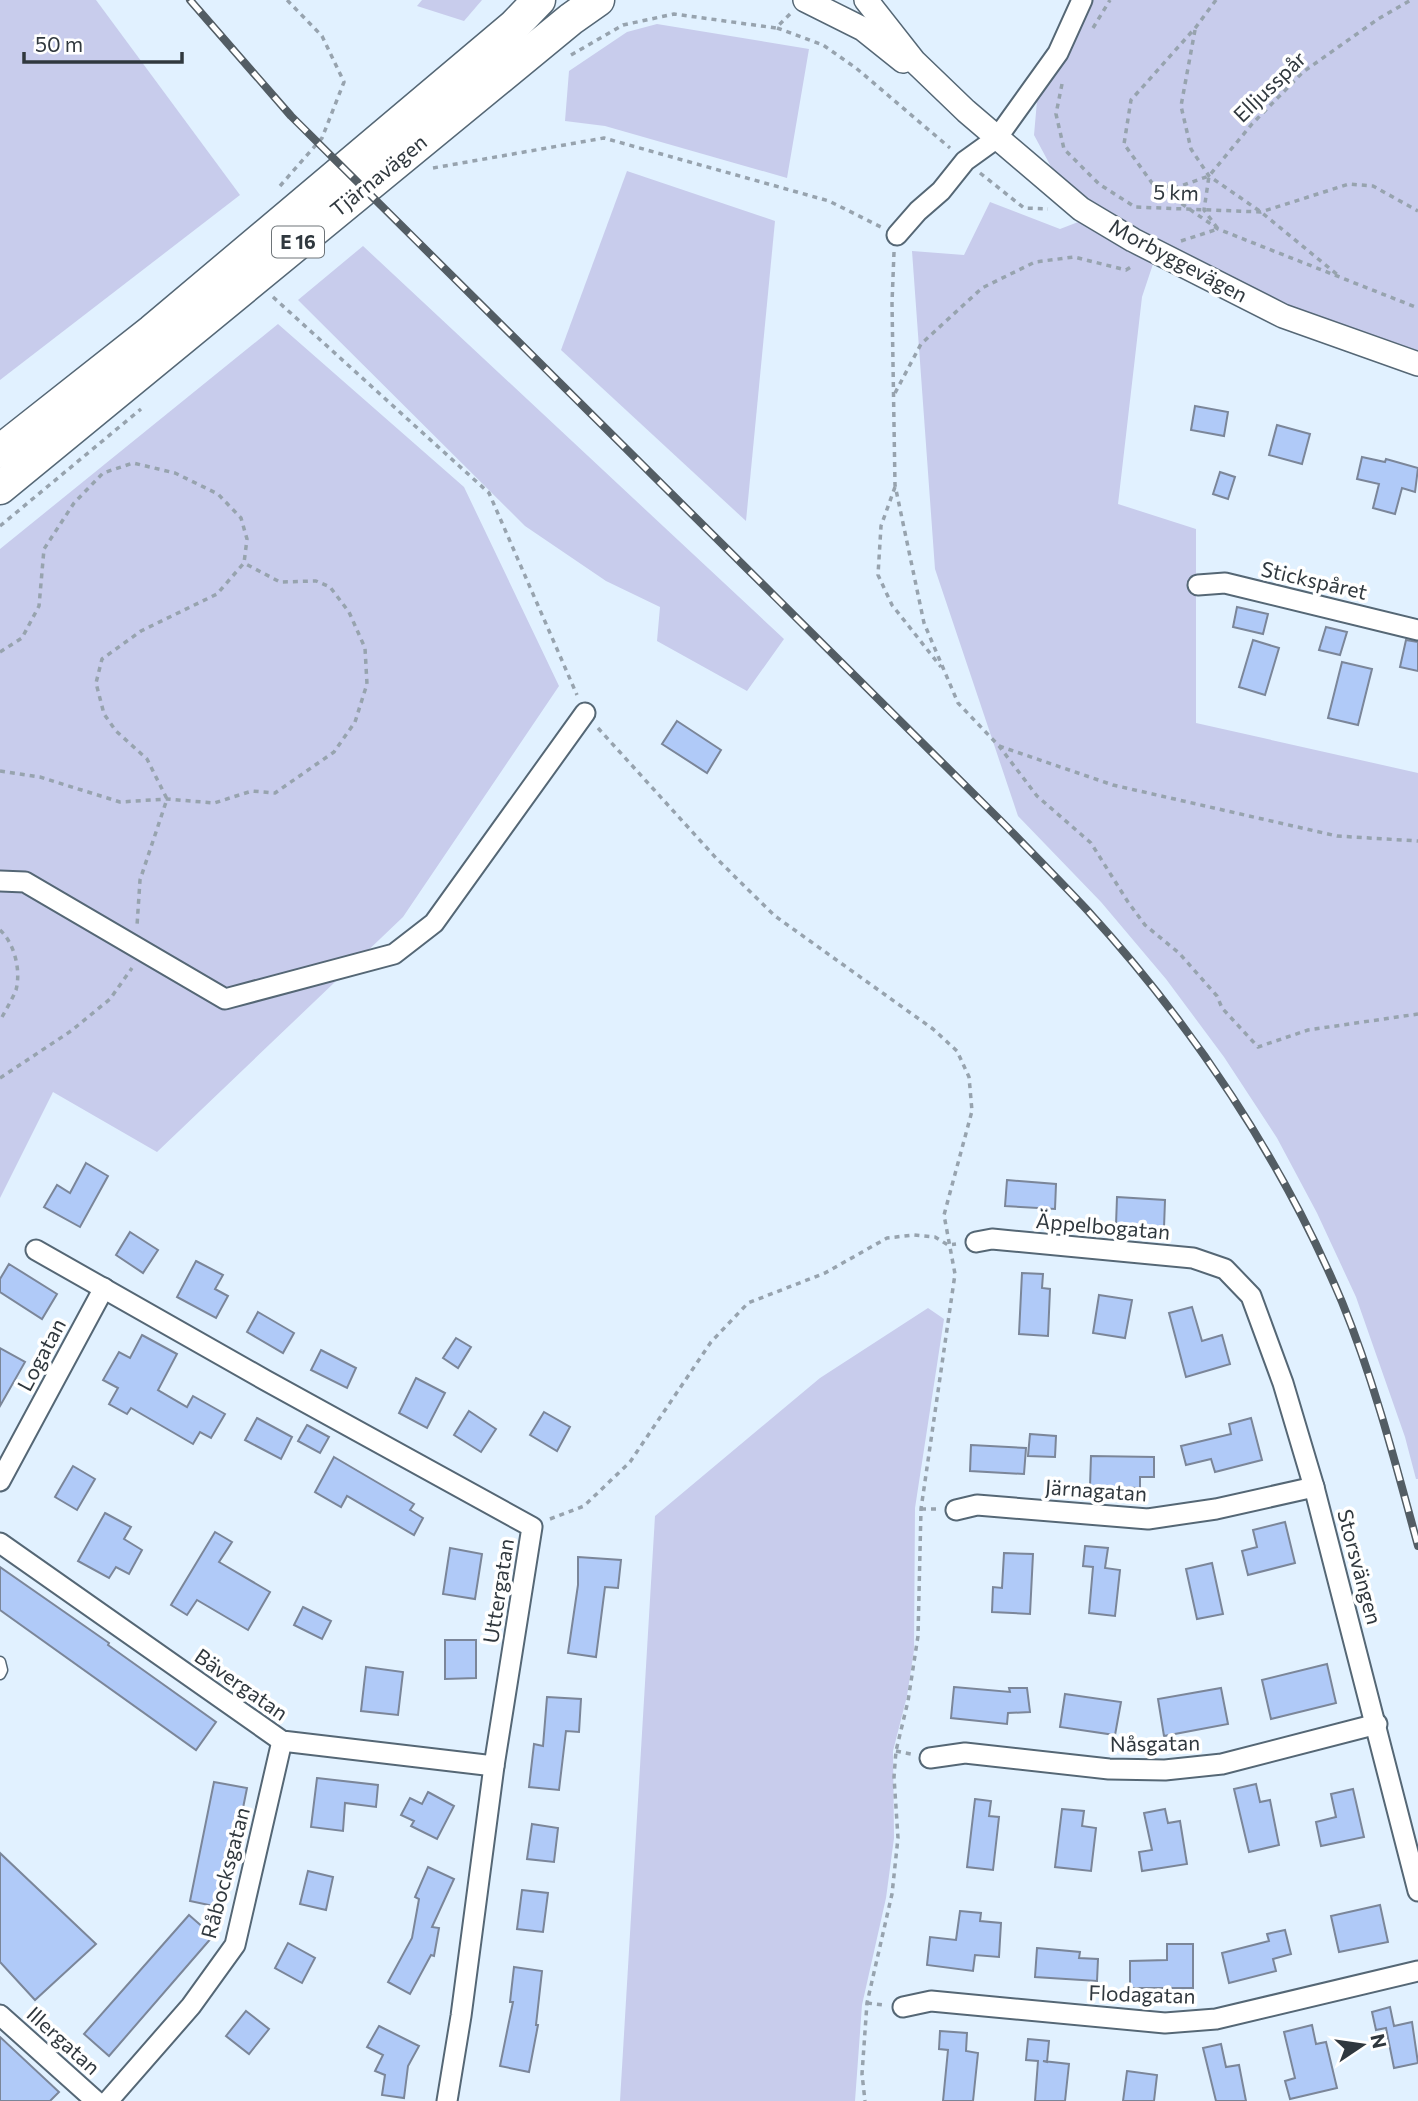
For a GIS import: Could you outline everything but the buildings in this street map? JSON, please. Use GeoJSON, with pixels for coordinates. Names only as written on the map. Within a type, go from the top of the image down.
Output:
{"type":"FeatureCollection","features":[{"type":"Feature","properties":{"kind":"highway","name":"Tjärnavägen"},"geometry":{"type":"LineString","coordinates":[[0,451],[152,331],[514,26],[539,0]]}},
{"type":"Feature","properties":{"kind":"highway","name":"Tjärnavägen"},"geometry":{"type":"LineString","coordinates":[[0,488],[561,27],[598,0]]}},
{"type":"Feature","properties":{"kind":"street","name":"Morbyggevägen"},"geometry":{"type":"LineString","coordinates":[[866,0],[914,61],[966,111],[1081,209],[1157,252],[1283,316],[1418,363]]}},
{"type":"Feature","properties":{"kind":"street"},"geometry":{"type":"LineString","coordinates":[[897,235],[918,211],[941,191],[965,161],[997,138],[1029,97],[1058,52],[1082,0]]}},
{"type":"Feature","properties":{"kind":"street","name":"Morbyggevägen"},"geometry":{"type":"LineString","coordinates":[[800,5],[863,30],[966,111]]}},
{"type":"Feature","properties":{"kind":"street","name":"Stickspåret"},"geometry":{"type":"LineString","coordinates":[[1198,585],[1225,583],[1418,630]]}},
{"type":"Feature","properties":{"kind":"street"},"geometry":{"type":"LineString","coordinates":[[0,881],[25,882],[225,999],[394,954],[434,923],[585,713]]}},
{"type":"Feature","properties":{"kind":"street","name":"Äppelbogatan"},"geometry":{"type":"LineString","coordinates":[[976,1241],[992,1239],[1193,1258],[1225,1269]]}},
{"type":"Feature","properties":{"kind":"street","name":"Uttergatan"},"geometry":{"type":"LineString","coordinates":[[36,1250],[532,1527],[494,1766],[447,2101]]}},
{"type":"Feature","properties":{"kind":"street","name":"Storsvängen"},"geometry":{"type":"LineString","coordinates":[[1225,1269],[1251,1296],[1283,1383],[1314,1487],[1377,1724],[1418,1891]]}},
{"type":"Feature","properties":{"kind":"street","name":"Logatan"},"geometry":{"type":"LineString","coordinates":[[0,1481],[104,1288]]}},
{"type":"Feature","properties":{"kind":"street","name":"Järnagatan"},"geometry":{"type":"LineString","coordinates":[[956,1510],[978,1505],[1148,1519],[1216,1509],[1314,1487]]}},
{"type":"Feature","properties":{"kind":"street","name":"Bävergatan"},"geometry":{"type":"LineString","coordinates":[[0,1543],[282,1741],[494,1766]]}},
{"type":"Feature","properties":{"kind":"street","name":"Nåsgatan"},"geometry":{"type":"LineString","coordinates":[[930,1758],[965,1754],[1109,1769],[1165,1770],[1222,1764],[1377,1724]]}},
{"type":"Feature","properties":{"kind":"street","name":"Råbocksgatan"},"geometry":{"type":"LineString","coordinates":[[108,2101],[191,2006],[235,1945],[282,1741]]}},
{"type":"Feature","properties":{"kind":"street","name":"Flodagatan"},"geometry":{"type":"LineString","coordinates":[[903,2007],[930,2001],[1166,2023],[1216,2019],[1418,1971]]}},
{"type":"Feature","properties":{"kind":"street","name":"Illergatan"},"geometry":{"type":"LineString","coordinates":[[0,2015],[96,2101]]}},
{"type":"Feature","properties":{"kind":"lane"},"geometry":{"type":"LineString","coordinates":[[0,1662],[0,1674]]}},
{"type":"Feature","properties":{"kind":"path"},"geometry":{"type":"LineString","coordinates":[[271,194],[321,138],[344,82],[322,36],[287,0]]}},
{"type":"Feature","properties":{"kind":"path"},"geometry":{"type":"LineString","coordinates":[[1089,35],[1110,0]]}},
{"type":"Feature","properties":{"kind":"path"},"geometry":{"type":"LineString","coordinates":[[1216,0],[1196,27],[1131,100],[1124,144],[1152,183],[1218,229],[1418,308]]}},
{"type":"Feature","properties":{"kind":"path","name":"Elljusspår"},"geometry":{"type":"LineString","coordinates":[[1209,176],[1252,124],[1303,72],[1378,19],[1410,0]]}},
{"type":"Feature","properties":{"kind":"path"},"geometry":{"type":"LineString","coordinates":[[776,28],[800,5]]}},
{"type":"Feature","properties":{"kind":"path"},"geometry":{"type":"LineString","coordinates":[[569,56],[623,24],[674,14],[776,28],[823,45],[856,68],[1024,208],[1081,209]]}},
{"type":"Feature","properties":{"kind":"path"},"geometry":{"type":"LineString","coordinates":[[1196,27],[1181,106],[1191,149],[1209,176],[1261,212],[1342,279]]}},
{"type":"Feature","properties":{"kind":"path","name":"5 km"},"geometry":{"type":"LineString","coordinates":[[1062,82],[1056,114],[1064,149],[1099,184],[1135,207],[1261,212],[1349,184],[1373,186],[1418,211]]}},
{"type":"Feature","properties":{"kind":"path"},"geometry":{"type":"LineString","coordinates":[[433,163],[425,169],[604,138],[829,201],[897,235],[892,280],[895,485],[925,623],[958,704],[999,746],[1037,796],[1091,843],[1145,925],[1179,953],[1217,996],[1222,1008],[1258,1046],[1308,1030],[1418,1014]]}},
{"type":"Feature","properties":{"kind":"path"},"geometry":{"type":"LineString","coordinates":[[1152,183],[1175,188],[1209,176]]}},
{"type":"Feature","properties":{"kind":"path"},"geometry":{"type":"LineString","coordinates":[[1209,176],[1204,210],[1218,229]]}},
{"type":"Feature","properties":{"kind":"path"},"geometry":{"type":"LineString","coordinates":[[893,396],[921,344],[982,288],[1035,262],[1074,257],[1126,270],[1186,239],[1218,229]]}},
{"type":"Feature","properties":{"kind":"path"},"geometry":{"type":"LineString","coordinates":[[265,304],[283,289]]}},
{"type":"Feature","properties":{"kind":"path"},"geometry":{"type":"LineString","coordinates":[[273,297],[489,493],[585,713],[716,858],[775,916],[905,1008],[957,1051],[969,1077],[972,1111],[944,1215],[955,1274],[921,1509],[918,1636],[908,1701],[896,1751],[894,1777],[898,1838],[892,1894],[867,2003],[864,2101]]}},
{"type":"Feature","properties":{"kind":"path"},"geometry":{"type":"LineString","coordinates":[[0,526],[145,405]]}},
{"type":"Feature","properties":{"kind":"path"},"geometry":{"type":"LineString","coordinates":[[0,652],[22,638],[39,606],[44,549],[74,503],[103,473],[134,463],[176,473],[218,494],[241,518],[247,539],[244,563],[217,594],[141,631],[102,659],[96,683],[104,714],[116,731],[147,759],[167,799]]}},
{"type":"Feature","properties":{"kind":"path"},"geometry":{"type":"LineString","coordinates":[[895,485],[881,526],[878,575],[892,605],[945,671]]}},
{"type":"Feature","properties":{"kind":"path"},"geometry":{"type":"LineString","coordinates":[[0,771],[40,778],[120,802],[167,799],[214,803],[252,791],[275,793],[334,752],[355,722],[367,684],[365,648],[349,612],[330,587],[316,581],[280,582],[244,563]]}},
{"type":"Feature","properties":{"kind":"path"},"geometry":{"type":"LineString","coordinates":[[999,746],[1112,785],[1337,836],[1418,841]]}},
{"type":"Feature","properties":{"kind":"path"},"geometry":{"type":"LineString","coordinates":[[0,930],[18,963],[16,989],[0,1021]]}},
{"type":"Feature","properties":{"kind":"path"},"geometry":{"type":"LineString","coordinates":[[532,1527],[583,1506],[608,1485],[629,1462],[712,1342],[748,1303],[825,1273],[887,1238],[936,1237],[948,1245],[976,1241]]}},
{"type":"Feature","properties":{"kind":"shaded area"},"geometry":{"type":"Polygon","coordinates":[[[0,0],[96,0],[240,195],[0,380],[0,0]]]}},
{"type":"Feature","properties":{"kind":"shaded area"},"geometry":{"type":"Polygon","coordinates":[[[422,0],[482,0],[464,21],[417,6],[422,0]]]}},
{"type":"Feature","properties":{"kind":"shaded area"},"geometry":{"type":"Polygon","coordinates":[[[1082,0],[1418,0],[1418,364],[1157,252],[1142,297],[1118,504],[1196,529],[1196,723],[1418,773],[1418,1479],[1356,1297],[1317,1213],[1277,1138],[1224,1057],[1166,979],[1101,902],[1018,816],[935,569],[912,251],[964,255],[990,202],[1060,229],[1086,219],[1064,191],[1034,135],[1037,101],[1064,55],[1082,0]]]}},
{"type":"Feature","properties":{"kind":"shaded area"},"geometry":{"type":"Polygon","coordinates":[[[657,24],[809,49],[787,178],[605,126],[565,121],[569,71],[627,32],[657,24]]]}},
{"type":"Feature","properties":{"kind":"shaded area"},"geometry":{"type":"Polygon","coordinates":[[[627,171],[775,221],[746,521],[561,350],[627,171]]]}},
{"type":"Feature","properties":{"kind":"shaded area"},"geometry":{"type":"Polygon","coordinates":[[[363,246],[784,639],[747,691],[657,641],[660,607],[606,581],[525,526],[298,300],[363,246]]]}},
{"type":"Feature","properties":{"kind":"shaded area"},"geometry":{"type":"Polygon","coordinates":[[[278,324],[464,487],[559,686],[403,917],[157,1152],[53,1092],[0,1198],[0,549],[278,324]]]}},
{"type":"Feature","properties":{"kind":"shaded area"},"geometry":{"type":"Polygon","coordinates":[[[928,1308],[944,1319],[915,1508],[914,1650],[907,1696],[893,1751],[894,1838],[886,1898],[862,2005],[855,2101],[620,2101],[655,1516],[820,1378],[928,1308]]]}},
{"type":"Feature","properties":{"kind":"railway"},"geometry":{"type":"LineString","coordinates":[[190,0],[291,116],[1048,869],[1088,911],[1163,1000],[1232,1096],[1292,1197],[1318,1249],[1342,1302],[1364,1362],[1418,1546]]}}]}
